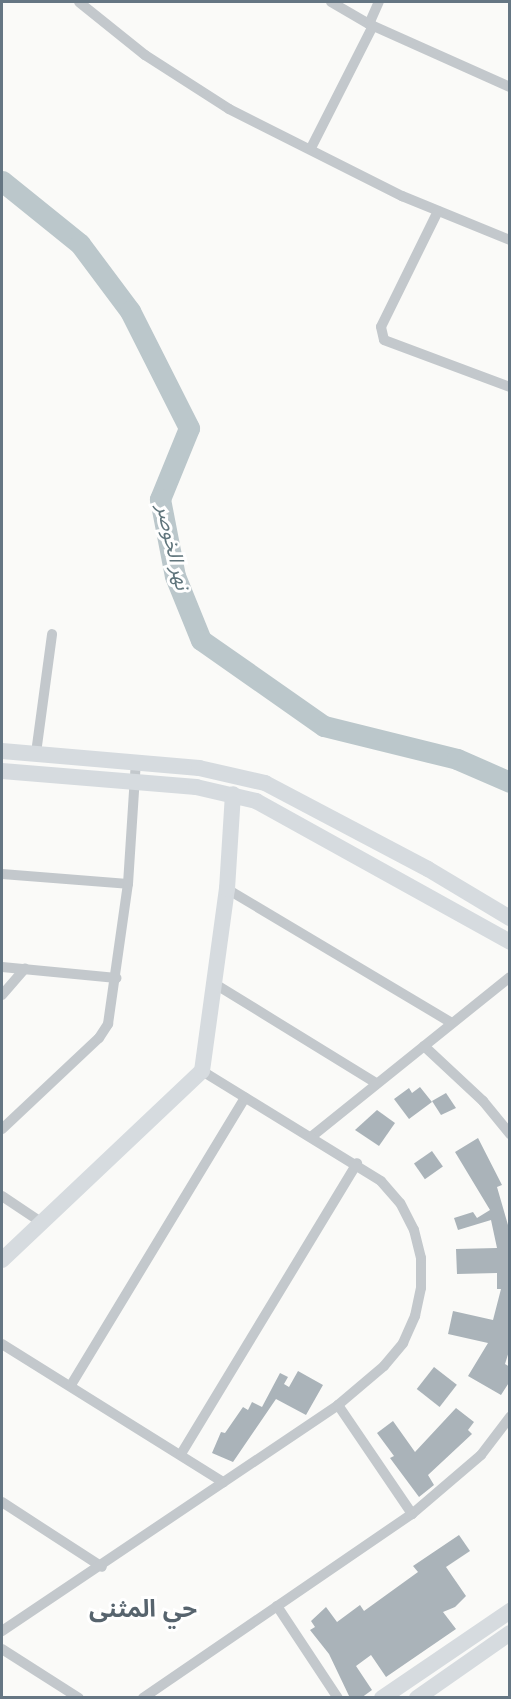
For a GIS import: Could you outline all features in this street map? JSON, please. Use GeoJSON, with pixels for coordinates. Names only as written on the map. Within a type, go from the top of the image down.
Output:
{"type":"FeatureCollection","features":[{"type":"Feature","properties":{"kind":"street"},"geometry":{"type":"LineString","coordinates":[[79,2],[146,55],[229,109],[438,211],[510,240]]}},
{"type":"Feature","properties":{"kind":"street"},"geometry":{"type":"LineString","coordinates":[[331,2],[371,25],[510,87]]}},
{"type":"Feature","properties":{"kind":"street"},"geometry":{"type":"LineString","coordinates":[[311,148],[371,25],[379,2]]}},
{"type":"Feature","properties":{"kind":"street"},"geometry":{"type":"LineString","coordinates":[[438,211],[381,327],[384,340],[510,387]]}},
{"type":"Feature","properties":{"kind":"street"},"geometry":{"type":"LineString","coordinates":[[36,753],[52,634]]}},
{"type":"Feature","properties":{"kind":"street"},"geometry":{"type":"LineString","coordinates":[[2,751],[136,761],[215,770],[265,783],[428,869],[510,918]]}},
{"type":"Feature","properties":{"kind":"street"},"geometry":{"type":"LineString","coordinates":[[2,1129],[99,1038],[108,1024],[128,885],[136,761]]}},
{"type":"Feature","properties":{"kind":"street"},"geometry":{"type":"LineString","coordinates":[[2,771],[135,780],[233,794],[279,810],[510,942]]}},
{"type":"Feature","properties":{"kind":"street"},"geometry":{"type":"LineString","coordinates":[[2,1260],[202,1071],[226,889],[233,794]]}},
{"type":"Feature","properties":{"kind":"street"},"geometry":{"type":"LineString","coordinates":[[417,888],[428,869]]}},
{"type":"Feature","properties":{"kind":"street"},"geometry":{"type":"LineString","coordinates":[[2,874],[128,885]]}},
{"type":"Feature","properties":{"kind":"street"},"geometry":{"type":"LineString","coordinates":[[226,889],[450,1022]]}},
{"type":"Feature","properties":{"kind":"street"},"geometry":{"type":"LineString","coordinates":[[2,967],[116,978]]}},
{"type":"Feature","properties":{"kind":"street"},"geometry":{"type":"LineString","coordinates":[[2,995],[25,969]]}},
{"type":"Feature","properties":{"kind":"street"},"geometry":{"type":"LineString","coordinates":[[311,1137],[424,1046],[450,1022],[510,977]]}},
{"type":"Feature","properties":{"kind":"street"},"geometry":{"type":"LineString","coordinates":[[215,984],[376,1083]]}},
{"type":"Feature","properties":{"kind":"street"},"geometry":{"type":"LineString","coordinates":[[424,1046],[483,1101],[510,1134]]}},
{"type":"Feature","properties":{"kind":"street"},"geometry":{"type":"LineString","coordinates":[[2,1631],[102,1567],[338,1405],[384,1366],[403,1343],[415,1316],[421,1288],[421,1258],[414,1230],[400,1203],[381,1181],[357,1163],[202,1071]]}},
{"type":"Feature","properties":{"kind":"street"},"geometry":{"type":"LineString","coordinates":[[71,1385],[245,1098]]}},
{"type":"Feature","properties":{"kind":"street"},"geometry":{"type":"LineString","coordinates":[[181,1454],[357,1163]]}},
{"type":"Feature","properties":{"kind":"street"},"geometry":{"type":"LineString","coordinates":[[2,1196],[41,1222]]}},
{"type":"Feature","properties":{"kind":"street"},"geometry":{"type":"LineString","coordinates":[[2,1344],[223,1482]]}},
{"type":"Feature","properties":{"kind":"street"},"geometry":{"type":"LineString","coordinates":[[338,1405],[412,1514]]}},
{"type":"Feature","properties":{"kind":"street"},"geometry":{"type":"LineString","coordinates":[[142,1698],[412,1514],[481,1455],[510,1417]]}},
{"type":"Feature","properties":{"kind":"street"},"geometry":{"type":"LineString","coordinates":[[2,1502],[102,1567]]}},
{"type":"Feature","properties":{"kind":"street"},"geometry":{"type":"LineString","coordinates":[[277,1606],[338,1698]]}},
{"type":"Feature","properties":{"kind":"street"},"geometry":{"type":"LineString","coordinates":[[382,1698],[510,1611]]}},
{"type":"Feature","properties":{"kind":"street"},"geometry":{"type":"LineString","coordinates":[[417,1698],[510,1634]]}},
{"type":"Feature","properties":{"kind":"street"},"geometry":{"type":"LineString","coordinates":[[2,1649],[79,1698]]}},
{"type":"Feature","properties":{"kind":"building"},"geometry":{"type":"Polygon","coordinates":[[[420,1087],[432,1102],[409,1119],[394,1099],[409,1088],[412,1093],[420,1087]]]}},
{"type":"Feature","properties":{"kind":"building"},"geometry":{"type":"Polygon","coordinates":[[[446,1093],[456,1108],[441,1115],[432,1101],[446,1093]]]}},
{"type":"Feature","properties":{"kind":"building"},"geometry":{"type":"Polygon","coordinates":[[[377,1110],[395,1123],[379,1146],[355,1130],[377,1110]]]}},
{"type":"Feature","properties":{"kind":"building"},"geometry":{"type":"Polygon","coordinates":[[[478,1138],[502,1185],[497,1187],[510,1232],[510,1348],[505,1364],[510,1367],[510,1381],[501,1395],[468,1376],[488,1343],[448,1334],[453,1311],[493,1320],[501,1289],[497,1289],[497,1273],[457,1274],[456,1249],[497,1248],[491,1220],[458,1230],[454,1218],[473,1212],[477,1218],[490,1210],[455,1152],[478,1138]]]}},
{"type":"Feature","properties":{"kind":"building"},"geometry":{"type":"Polygon","coordinates":[[[432,1151],[443,1167],[425,1179],[414,1164],[432,1151]]]}},
{"type":"Feature","properties":{"kind":"building"},"geometry":{"type":"Polygon","coordinates":[[[434,1367],[457,1385],[440,1407],[417,1389],[434,1367]]]}},
{"type":"Feature","properties":{"kind":"building"},"geometry":{"type":"Polygon","coordinates":[[[298,1371],[323,1385],[306,1415],[276,1399],[233,1462],[212,1453],[221,1432],[225,1433],[243,1407],[248,1410],[252,1402],[262,1407],[280,1373],[288,1377],[284,1384],[289,1387],[298,1371]]]}},
{"type":"Feature","properties":{"kind":"building"},"geometry":{"type":"Polygon","coordinates":[[[456,1408],[474,1422],[468,1430],[472,1434],[428,1475],[434,1485],[419,1497],[390,1458],[394,1456],[377,1433],[393,1421],[415,1452],[456,1408]]]}},
{"type":"Feature","properties":{"kind":"building"},"geometry":{"type":"Polygon","coordinates":[[[459,1535],[470,1551],[446,1567],[466,1596],[455,1607],[443,1612],[456,1629],[386,1677],[371,1655],[356,1666],[372,1690],[361,1698],[350,1698],[329,1654],[310,1630],[315,1627],[311,1621],[326,1607],[337,1622],[360,1605],[364,1611],[418,1572],[413,1566],[459,1535]]]}},
{"type":"Feature","properties":{"kind":"waterway","name":"نهر الخوصر"},"geometry":{"type":"LineString","coordinates":[[2,181],[80,244],[130,311],[189,428],[160,499],[175,576],[201,640],[324,726],[457,759],[510,782]]}},
{"type":"Feature","properties":{"kind":"district","name":"حي المثنى"},"geometry":{"type":"Point","coordinates":[143,1609]}}]}
